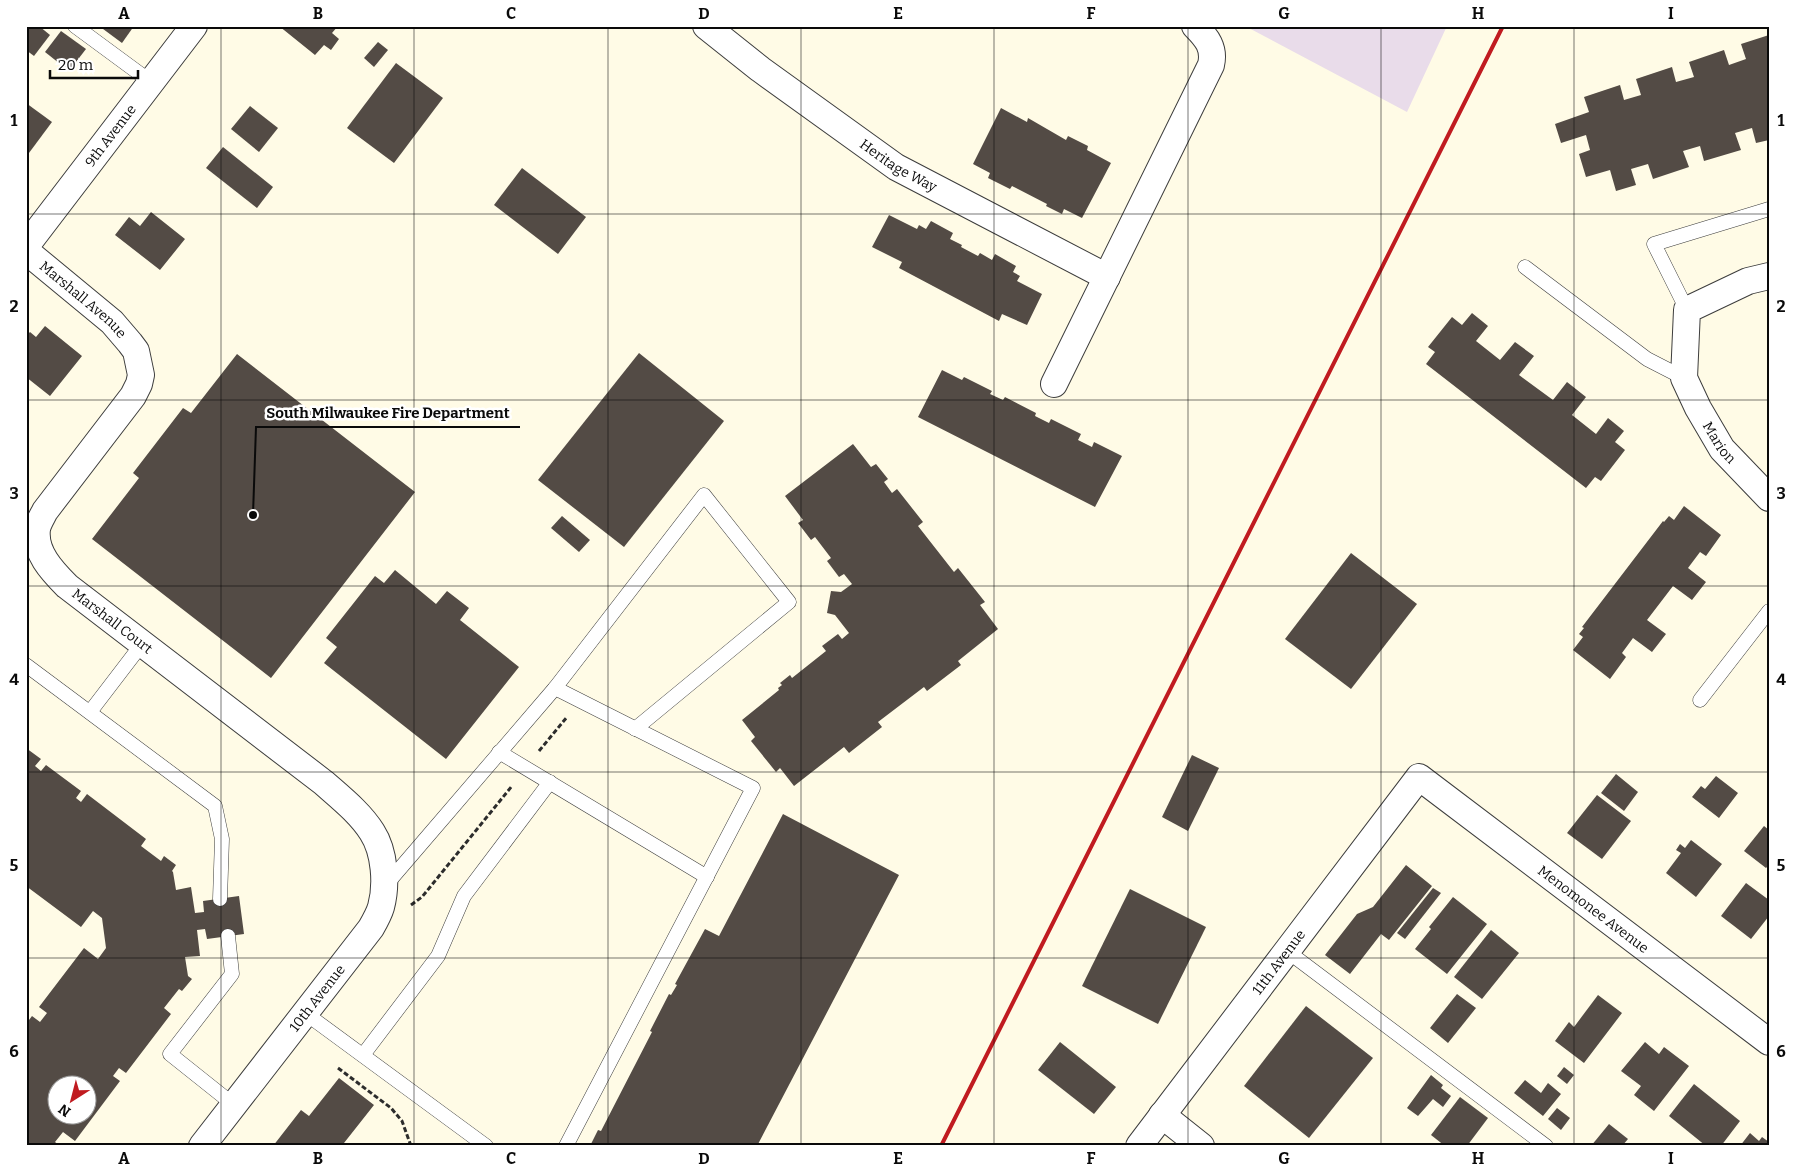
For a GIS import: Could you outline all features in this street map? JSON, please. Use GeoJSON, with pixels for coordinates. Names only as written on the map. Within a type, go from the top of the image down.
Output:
{"type":"FeatureCollection","features":[{"type":"Feature","properties":{"kind":"street","name":"9th Avenue"},"geometry":{"type":"LineString","coordinates":[[26,246],[194,26]]}},
{"type":"Feature","properties":{"kind":"street","name":"Heritage Way"},"geometry":{"type":"LineString","coordinates":[[706,26],[760,69],[896,167],[1107,277]]}},
{"type":"Feature","properties":{"kind":"street"},"geometry":{"type":"LineString","coordinates":[[1054,384],[1211,65],[1212,51],[1210,43],[1195,26]]}},
{"type":"Feature","properties":{"kind":"street","name":"Marshall Avenue"},"geometry":{"type":"LineString","coordinates":[[26,251],[112,322],[136,351]]}},
{"type":"Feature","properties":{"kind":"street"},"geometry":{"type":"LineString","coordinates":[[1684,378],[1687,310],[1748,281],[1769,276]]}},
{"type":"Feature","properties":{"kind":"street","name":"Marshall Court"},"geometry":{"type":"LineString","coordinates":[[136,351],[141,375],[133,396],[45,511],[37,528],[38,546],[48,567],[67,586],[324,783],[354,810],[373,833]]}},
{"type":"Feature","properties":{"kind":"street","name":"Marion"},"geometry":{"type":"LineString","coordinates":[[1684,378],[1698,408],[1722,450],[1769,498]]}},
{"type":"Feature","properties":{"kind":"street","name":"11th Avenue"},"geometry":{"type":"LineString","coordinates":[[1139,1146],[1419,777]]}},
{"type":"Feature","properties":{"kind":"street","name":"Menomonee Avenue"},"geometry":{"type":"LineString","coordinates":[[1419,777],[1769,1042]]}},
{"type":"Feature","properties":{"kind":"street","name":"10th Avenue"},"geometry":{"type":"LineString","coordinates":[[202,1146],[372,928],[381,908],[384,886],[384,863],[373,833]]}},
{"type":"Feature","properties":{"kind":"street"},"geometry":{"type":"LineString","coordinates":[[1162,1115],[1201,1146]]}},
{"type":"Feature","properties":{"kind":"lane"},"geometry":{"type":"LineString","coordinates":[[75,26],[150,82]]}},
{"type":"Feature","properties":{"kind":"lane"},"geometry":{"type":"LineString","coordinates":[[1687,310],[1654,244],[1769,209]]}},
{"type":"Feature","properties":{"kind":"lane"},"geometry":{"type":"LineString","coordinates":[[1525,267],[1647,359],[1684,378]]}},
{"type":"Feature","properties":{"kind":"lane"},"geometry":{"type":"LineString","coordinates":[[384,886],[555,688],[704,496],[789,602],[635,729]]}},
{"type":"Feature","properties":{"kind":"lane"},"geometry":{"type":"LineString","coordinates":[[1700,700],[1769,611]]}},
{"type":"Feature","properties":{"kind":"lane"},"geometry":{"type":"LineString","coordinates":[[90,712],[142,644]]}},
{"type":"Feature","properties":{"kind":"lane"},"geometry":{"type":"LineString","coordinates":[[26,665],[215,806],[222,839],[220,899]]}},
{"type":"Feature","properties":{"kind":"lane"},"geometry":{"type":"LineString","coordinates":[[555,688],[753,788],[566,1146]]}},
{"type":"Feature","properties":{"kind":"lane"},"geometry":{"type":"LineString","coordinates":[[500,752],[707,877]]}},
{"type":"Feature","properties":{"kind":"lane"},"geometry":{"type":"LineString","coordinates":[[363,1055],[438,956],[464,896],[550,782]]}},
{"type":"Feature","properties":{"kind":"lane"},"geometry":{"type":"LineString","coordinates":[[228,936],[232,974],[170,1054],[234,1105]]}},
{"type":"Feature","properties":{"kind":"lane"},"geometry":{"type":"LineString","coordinates":[[1287,951],[1546,1146]]}},
{"type":"Feature","properties":{"kind":"lane"},"geometry":{"type":"LineString","coordinates":[[305,1013],[486,1146]]}},
{"type":"Feature","properties":{"kind":"path"},"geometry":{"type":"LineString","coordinates":[[536,755],[566,718]]}},
{"type":"Feature","properties":{"kind":"path"},"geometry":{"type":"LineString","coordinates":[[411,905],[422,897],[513,784]]}},
{"type":"Feature","properties":{"kind":"path"},"geometry":{"type":"LineString","coordinates":[[332,1062],[391,1108],[402,1121],[411,1146]]}},
{"type":"Feature","properties":{"kind":"shaded area"},"geometry":{"type":"Polygon","coordinates":[[[1245,26],[1447,26],[1407,112],[1245,26]]]}},
{"type":"Feature","properties":{"kind":"building"},"geometry":{"type":"Polygon","coordinates":[[[27,26],[39,26],[50,35],[34,56],[26,50],[27,26]]]}},
{"type":"Feature","properties":{"kind":"building"},"geometry":{"type":"Polygon","coordinates":[[[99,26],[134,26],[122,43],[99,26]]]}},
{"type":"Feature","properties":{"kind":"building"},"geometry":{"type":"Polygon","coordinates":[[[279,26],[338,26],[332,33],[339,39],[331,50],[324,45],[315,55],[279,26]]]}},
{"type":"Feature","properties":{"kind":"building"},"geometry":{"type":"Polygon","coordinates":[[[61,31],[86,49],[69,71],[45,52],[61,31]]]}},
{"type":"Feature","properties":{"kind":"building"},"geometry":{"type":"Polygon","coordinates":[[[1769,35],[1769,140],[1756,143],[1752,128],[1735,133],[1741,150],[1704,161],[1700,146],[1683,151],[1689,167],[1653,179],[1648,164],[1631,169],[1636,185],[1616,191],[1610,170],[1586,177],[1579,154],[1590,150],[1586,135],[1561,143],[1555,124],[1589,112],[1584,97],[1620,85],[1624,100],[1641,95],[1636,79],[1672,67],[1676,82],[1694,77],[1689,62],[1724,50],[1729,65],[1746,59],[1741,44],[1769,35]]]}},
{"type":"Feature","properties":{"kind":"building"},"geometry":{"type":"Polygon","coordinates":[[[378,42],[388,50],[374,67],[364,58],[378,42]]]}},
{"type":"Feature","properties":{"kind":"building"},"geometry":{"type":"Polygon","coordinates":[[[396,63],[443,98],[394,163],[347,128],[396,63]]]}},
{"type":"Feature","properties":{"kind":"building"},"geometry":{"type":"Polygon","coordinates":[[[26,103],[52,122],[26,157],[26,103]]]}},
{"type":"Feature","properties":{"kind":"building"},"geometry":{"type":"Polygon","coordinates":[[[250,106],[278,128],[259,152],[231,129],[250,106]]]}},
{"type":"Feature","properties":{"kind":"building"},"geometry":{"type":"Polygon","coordinates":[[[1001,108],[1027,122],[1028,118],[1066,140],[1068,136],[1088,146],[1087,150],[1111,163],[1082,218],[1064,209],[1062,214],[1012,186],[1010,189],[988,178],[990,173],[973,164],[1001,108]]]}},
{"type":"Feature","properties":{"kind":"building"},"geometry":{"type":"Polygon","coordinates":[[[223,147],[273,187],[257,208],[206,168],[223,147]]]}},
{"type":"Feature","properties":{"kind":"building"},"geometry":{"type":"Polygon","coordinates":[[[522,168],[586,217],[558,254],[494,205],[522,168]]]}},
{"type":"Feature","properties":{"kind":"building"},"geometry":{"type":"Polygon","coordinates":[[[151,212],[185,239],[160,270],[115,235],[129,217],[140,226],[151,212]]]}},
{"type":"Feature","properties":{"kind":"building"},"geometry":{"type":"Polygon","coordinates":[[[889,215],[917,229],[919,225],[926,229],[931,221],[953,233],[950,239],[978,256],[980,253],[992,260],[995,254],[1016,266],[1013,272],[1020,276],[1017,281],[1042,294],[1027,325],[1002,314],[999,321],[899,268],[902,262],[872,247],[889,215]]]}},
{"type":"Feature","properties":{"kind":"building"},"geometry":{"type":"Polygon","coordinates":[[[1472,313],[1488,326],[1476,341],[1500,360],[1515,342],[1534,356],[1519,375],[1553,400],[1567,382],[1586,397],[1572,415],[1596,434],[1608,418],[1624,431],[1615,442],[1625,450],[1601,481],[1595,477],[1586,488],[1426,364],[1435,352],[1428,347],[1452,317],[1462,325],[1472,313]]]}},
{"type":"Feature","properties":{"kind":"building"},"geometry":{"type":"Polygon","coordinates":[[[45,326],[82,356],[50,396],[26,377],[26,336],[30,332],[36,337],[45,326]]]}},
{"type":"Feature","properties":{"kind":"building"},"geometry":{"type":"Polygon","coordinates":[[[639,353],[724,421],[624,547],[538,480],[639,353]]]}},
{"type":"Feature","properties":{"kind":"building"},"geometry":{"type":"Polygon","coordinates":[[[237,354],[415,492],[271,678],[92,539],[139,478],[133,473],[183,408],[191,413],[237,354]]]}},
{"type":"Feature","properties":{"kind":"building"},"geometry":{"type":"Polygon","coordinates":[[[942,370],[962,380],[964,377],[992,391],[990,394],[1003,400],[1005,397],[1036,413],[1035,416],[1049,423],[1051,419],[1081,434],[1078,440],[1092,447],[1094,442],[1122,456],[1095,507],[918,417],[942,370]]]}},
{"type":"Feature","properties":{"kind":"building"},"geometry":{"type":"Polygon","coordinates":[[[853,444],[871,467],[876,464],[888,479],[884,482],[892,493],[897,489],[923,522],[918,526],[954,572],[958,568],[985,602],[980,605],[998,629],[958,661],[961,665],[927,691],[924,687],[878,722],[882,727],[849,753],[844,747],[794,786],[780,768],[776,772],[751,741],[755,737],[742,720],[779,690],[778,688],[782,685],[780,683],[790,675],[792,678],[826,651],[822,646],[838,634],[842,639],[849,633],[835,615],[827,613],[831,591],[841,592],[852,584],[844,574],[839,577],[827,561],[831,558],[815,537],[811,540],[798,523],[803,520],[785,496],[853,444]]]}},
{"type":"Feature","properties":{"kind":"building"},"geometry":{"type":"Polygon","coordinates":[[[1684,506],[1721,535],[1706,556],[1700,552],[1688,568],[1706,582],[1692,600],[1673,586],[1647,620],[1666,634],[1652,652],[1633,638],[1622,653],[1626,657],[1610,679],[1573,650],[1583,637],[1579,634],[1584,628],[1582,627],[1663,521],[1669,516],[1674,520],[1684,506]]]}},
{"type":"Feature","properties":{"kind":"building"},"geometry":{"type":"Polygon","coordinates":[[[562,516],[590,540],[579,552],[551,528],[562,516]]]}},
{"type":"Feature","properties":{"kind":"building"},"geometry":{"type":"Polygon","coordinates":[[[1351,553],[1417,604],[1351,689],[1285,639],[1351,553]]]}},
{"type":"Feature","properties":{"kind":"building"},"geometry":{"type":"Polygon","coordinates":[[[395,570],[436,604],[447,591],[469,608],[460,620],[519,667],[446,759],[324,663],[337,647],[326,638],[375,576],[384,583],[395,570]]]}},
{"type":"Feature","properties":{"kind":"building"},"geometry":{"type":"Polygon","coordinates":[[[26,748],[41,759],[35,766],[41,771],[46,765],[81,791],[76,798],[81,802],[87,794],[146,839],[141,846],[161,861],[164,856],[176,865],[172,871],[176,890],[191,887],[195,913],[204,912],[203,901],[239,896],[244,934],[207,939],[205,929],[197,930],[200,956],[185,957],[188,976],[192,979],[182,991],[179,989],[164,1008],[171,1014],[126,1073],[119,1068],[113,1076],[120,1081],[98,1110],[98,1074],[48,1074],[48,1124],[88,1124],[75,1141],[63,1132],[55,1142],[60,1146],[26,1146],[26,1024],[32,1016],[40,1022],[47,1013],[39,1007],[84,948],[98,959],[106,948],[102,918],[93,911],[81,927],[26,886],[26,748]]]}},
{"type":"Feature","properties":{"kind":"building"},"geometry":{"type":"Polygon","coordinates":[[[1192,755],[1219,768],[1188,831],[1162,817],[1192,755]]]}},
{"type":"Feature","properties":{"kind":"building"},"geometry":{"type":"Polygon","coordinates":[[[1616,774],[1638,792],[1624,811],[1601,793],[1616,774]]]}},
{"type":"Feature","properties":{"kind":"building"},"geometry":{"type":"Polygon","coordinates":[[[1716,776],[1738,793],[1719,818],[1692,797],[1701,786],[1705,789],[1716,776]]]}},
{"type":"Feature","properties":{"kind":"building"},"geometry":{"type":"Polygon","coordinates":[[[1597,795],[1631,821],[1602,859],[1567,833],[1597,795]]]}},
{"type":"Feature","properties":{"kind":"building"},"geometry":{"type":"Polygon","coordinates":[[[783,814],[899,875],[757,1146],[590,1146],[598,1130],[601,1131],[652,1032],[650,1031],[669,994],[671,995],[677,985],[675,984],[705,929],[719,936],[783,814]]]}},
{"type":"Feature","properties":{"kind":"building"},"geometry":{"type":"Polygon","coordinates":[[[1764,826],[1769,830],[1769,865],[1766,868],[1744,851],[1764,826]]]}},
{"type":"Feature","properties":{"kind":"building"},"geometry":{"type":"Polygon","coordinates":[[[1691,840],[1722,864],[1696,897],[1666,873],[1681,853],[1676,850],[1680,844],[1685,848],[1691,840]]]}},
{"type":"Feature","properties":{"kind":"building"},"geometry":{"type":"Polygon","coordinates":[[[1406,865],[1432,886],[1389,940],[1381,934],[1350,974],[1325,955],[1357,914],[1373,907],[1406,865]]]}},
{"type":"Feature","properties":{"kind":"building"},"geometry":{"type":"Polygon","coordinates":[[[1746,883],[1769,900],[1769,916],[1751,939],[1721,916],[1746,883]]]}},
{"type":"Feature","properties":{"kind":"building"},"geometry":{"type":"Polygon","coordinates":[[[1433,888],[1441,893],[1405,939],[1397,933],[1433,888]]]}},
{"type":"Feature","properties":{"kind":"building"},"geometry":{"type":"Polygon","coordinates":[[[1130,889],[1206,927],[1158,1024],[1082,986],[1130,889]]]}},
{"type":"Feature","properties":{"kind":"building"},"geometry":{"type":"Polygon","coordinates":[[[1453,897],[1487,924],[1447,974],[1415,949],[1431,929],[1429,927],[1453,897]]]}},
{"type":"Feature","properties":{"kind":"building"},"geometry":{"type":"Polygon","coordinates":[[[1491,930],[1519,953],[1482,999],[1454,977],[1491,930]]]}},
{"type":"Feature","properties":{"kind":"building"},"geometry":{"type":"Polygon","coordinates":[[[1457,994],[1476,1008],[1448,1043],[1430,1028],[1457,994]]]}},
{"type":"Feature","properties":{"kind":"building"},"geometry":{"type":"Polygon","coordinates":[[[1598,995],[1622,1013],[1584,1063],[1555,1041],[1569,1022],[1574,1027],[1598,995]]]}},
{"type":"Feature","properties":{"kind":"building"},"geometry":{"type":"Polygon","coordinates":[[[1306,1006],[1373,1058],[1309,1138],[1244,1086],[1306,1006]]]}},
{"type":"Feature","properties":{"kind":"building"},"geometry":{"type":"Polygon","coordinates":[[[1060,1042],[1116,1087],[1094,1114],[1038,1070],[1060,1042]]]}},
{"type":"Feature","properties":{"kind":"building"},"geometry":{"type":"Polygon","coordinates":[[[1645,1042],[1659,1054],[1664,1047],[1689,1066],[1654,1111],[1634,1095],[1641,1086],[1621,1071],[1645,1042]]]}},
{"type":"Feature","properties":{"kind":"building"},"geometry":{"type":"Polygon","coordinates":[[[1564,1067],[1574,1075],[1567,1084],[1557,1076],[1564,1067]]]}},
{"type":"Feature","properties":{"kind":"building"},"geometry":{"type":"Polygon","coordinates":[[[1431,1075],[1443,1085],[1441,1088],[1451,1096],[1443,1107],[1433,1099],[1418,1116],[1407,1108],[1431,1075]]]}},
{"type":"Feature","properties":{"kind":"building"},"geometry":{"type":"Polygon","coordinates":[[[339,1078],[374,1105],[344,1143],[347,1146],[273,1146],[301,1110],[309,1116],[339,1078]]]}},
{"type":"Feature","properties":{"kind":"building"},"geometry":{"type":"Polygon","coordinates":[[[1525,1080],[1541,1093],[1548,1083],[1561,1094],[1543,1116],[1514,1093],[1525,1080]]]}},
{"type":"Feature","properties":{"kind":"building"},"geometry":{"type":"Polygon","coordinates":[[[1694,1084],[1740,1121],[1721,1146],[1706,1146],[1669,1116],[1694,1084]]]}},
{"type":"Feature","properties":{"kind":"building"},"geometry":{"type":"Polygon","coordinates":[[[1460,1097],[1488,1118],[1467,1146],[1445,1146],[1431,1135],[1460,1097]]]}},
{"type":"Feature","properties":{"kind":"building"},"geometry":{"type":"Polygon","coordinates":[[[1557,1108],[1570,1118],[1561,1130],[1548,1119],[1557,1108]]]}},
{"type":"Feature","properties":{"kind":"building"},"geometry":{"type":"Polygon","coordinates":[[[1609,1124],[1628,1139],[1622,1146],[1591,1146],[1609,1124]]]}},
{"type":"Feature","properties":{"kind":"building"},"geometry":{"type":"Polygon","coordinates":[[[1750,1133],[1759,1141],[1762,1137],[1769,1142],[1769,1146],[1740,1146],[1750,1133]]]}},
{"type":"Feature","properties":{"kind":"railway"},"geometry":{"type":"LineString","coordinates":[[941,1146],[1503,26]]}},
{"type":"Feature","properties":{"kind":"place","name":"South Milwaukee Fire Department"},"geometry":{"type":"Point","coordinates":[253,515]}}]}
